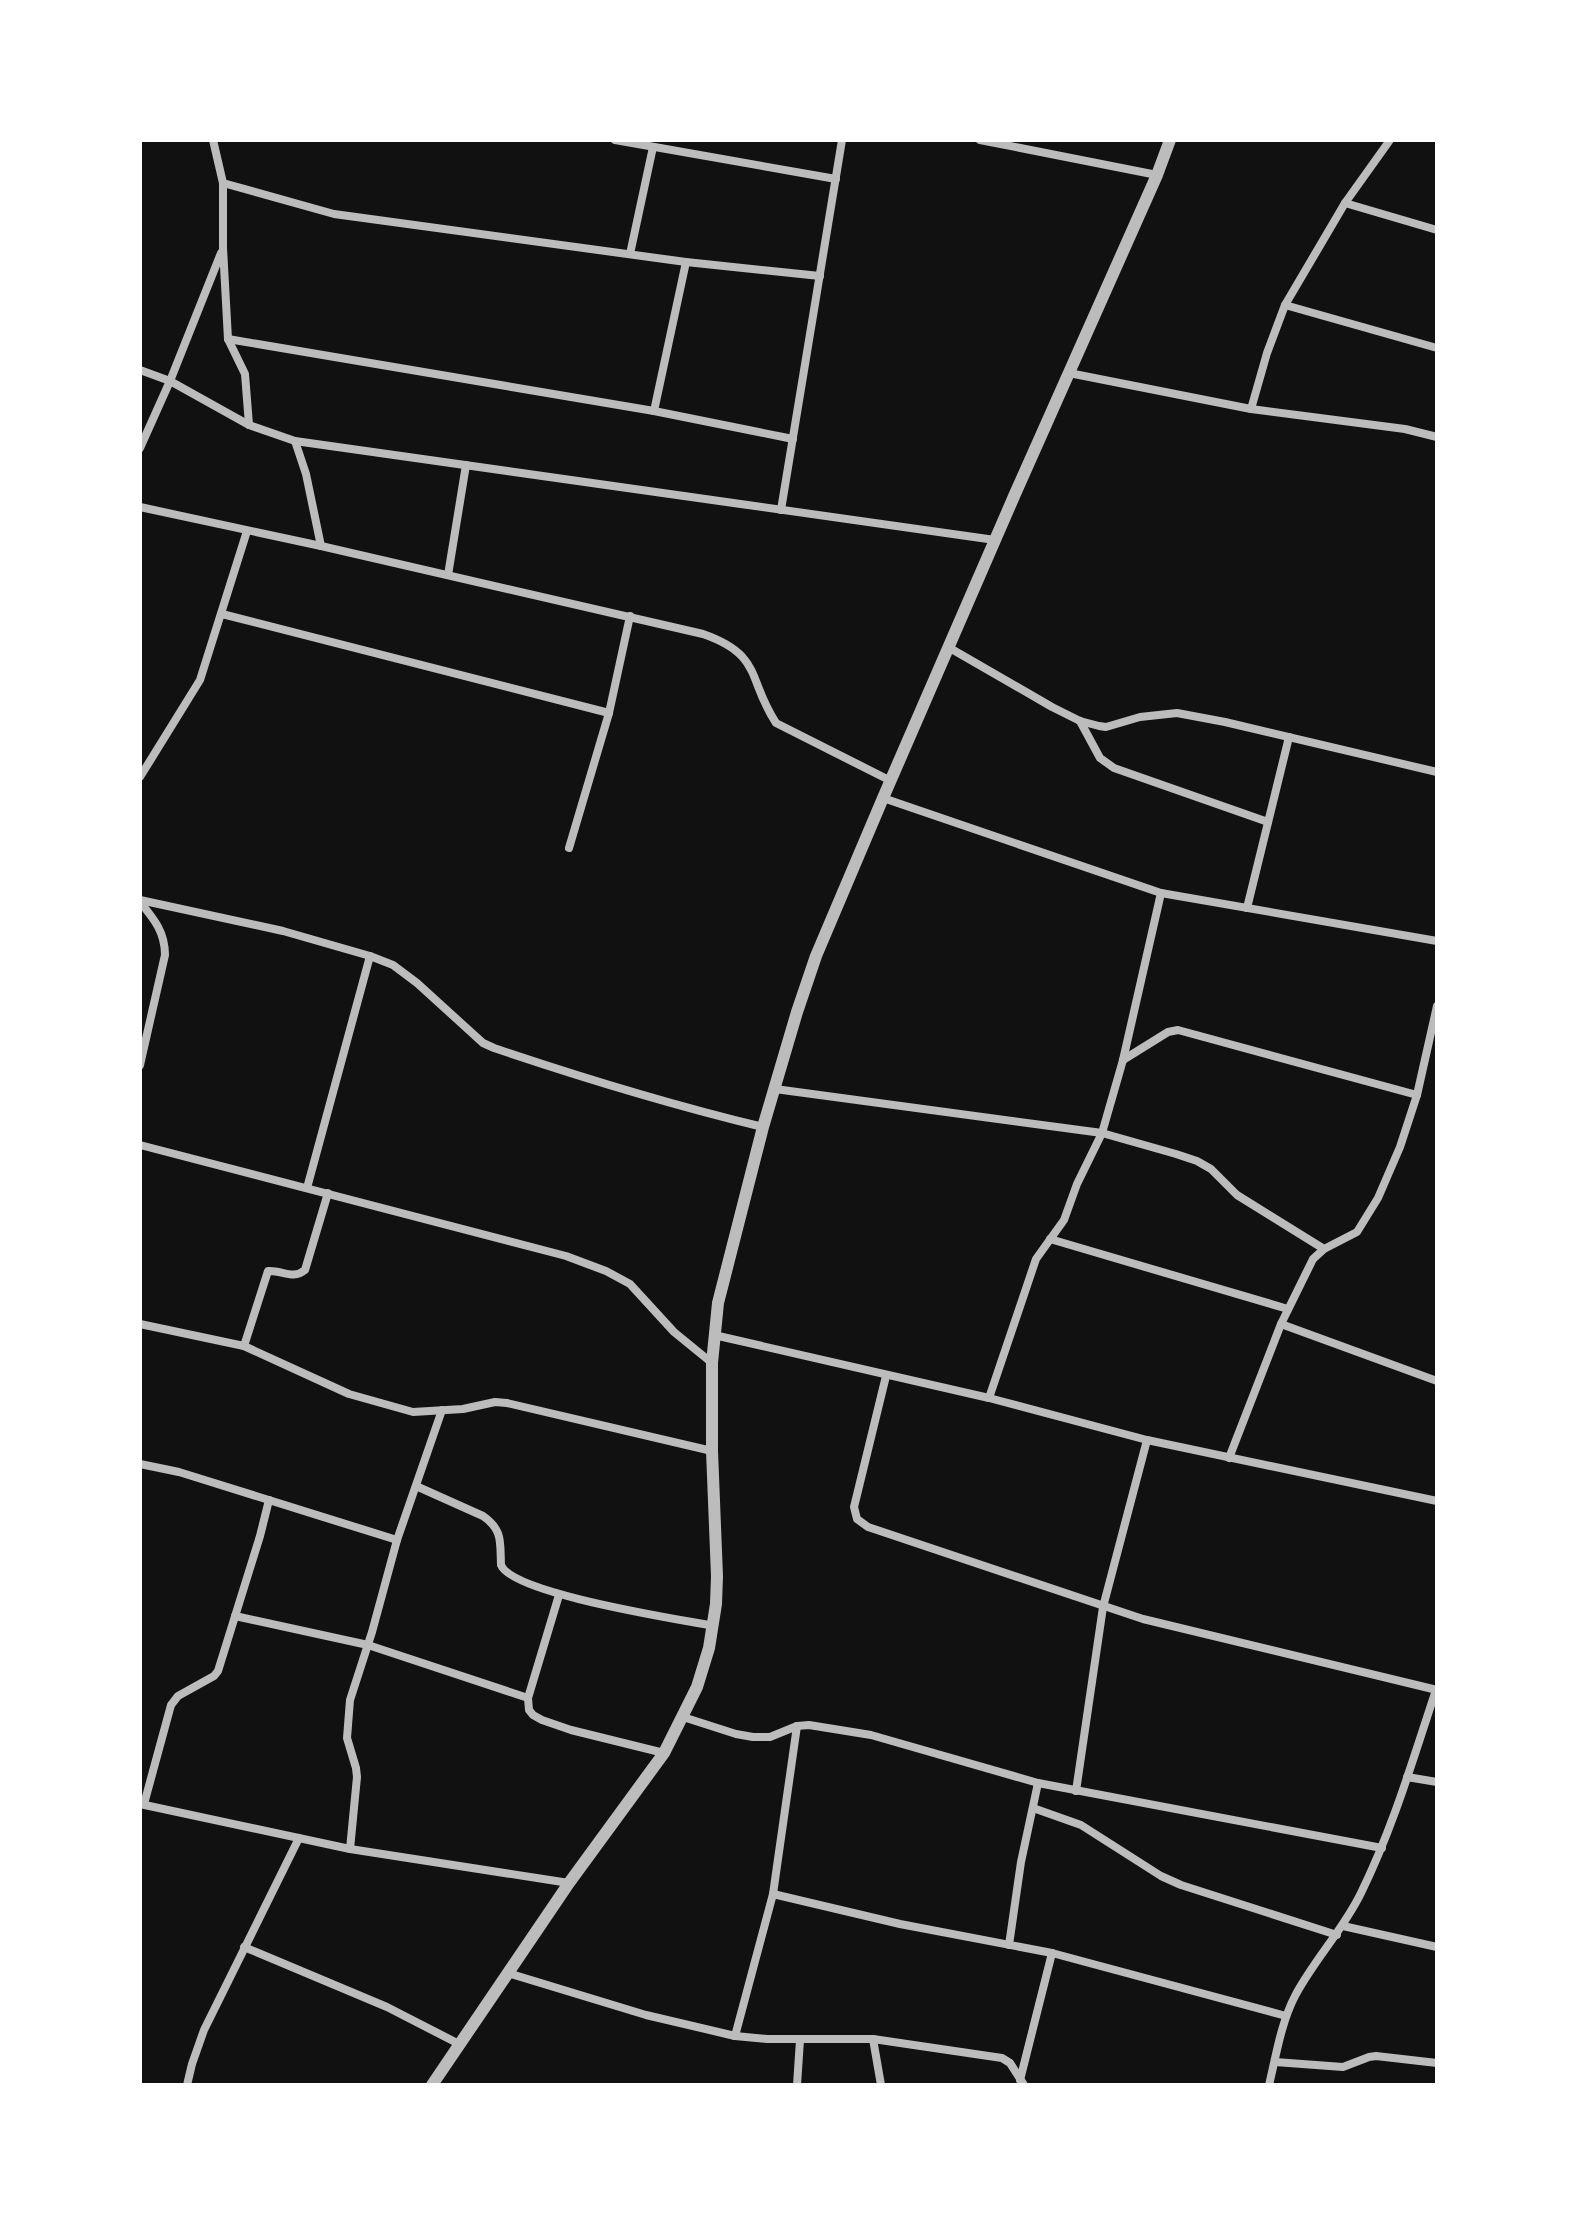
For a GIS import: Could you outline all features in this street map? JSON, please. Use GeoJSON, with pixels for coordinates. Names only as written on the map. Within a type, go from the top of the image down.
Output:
{"type":"FeatureCollection","features":[{"type":"Feature","properties":{"kind":"street"},"geometry":{"type":"LineString","coordinates":[[213,140],[223,183],[228,339],[245,374],[249,425]]}},
{"type":"Feature","properties":{"kind":"street"},"geometry":{"type":"LineString","coordinates":[[615,140],[836,179]]}},
{"type":"Feature","properties":{"kind":"street"},"geometry":{"type":"LineString","coordinates":[[781,510],[842,140]]}},
{"type":"Feature","properties":{"kind":"street"},"geometry":{"type":"LineString","coordinates":[[980,140],[1157,175]]}},
{"type":"Feature","properties":{"kind":"street"},"geometry":{"type":"LineString","coordinates":[[432,2085],[569,1883],[664,1753],[704,1668],[714,1626],[717,1576],[712,1451],[714,1335],[718,1303],[763,1127],[816,956],[1170,140]]}},
{"type":"Feature","properties":{"kind":"street"},"geometry":{"type":"LineString","coordinates":[[1251,409],[1285,305],[1345,203],[1390,140]]}},
{"type":"Feature","properties":{"kind":"street"},"geometry":{"type":"LineString","coordinates":[[630,254],[653,147]]}},
{"type":"Feature","properties":{"kind":"street"},"geometry":{"type":"LineString","coordinates":[[223,183],[334,214],[686,262],[820,276]]}},
{"type":"Feature","properties":{"kind":"street"},"geometry":{"type":"LineString","coordinates":[[1345,203],[1437,230]]}},
{"type":"Feature","properties":{"kind":"street"},"geometry":{"type":"LineString","coordinates":[[140,448],[223,248]]}},
{"type":"Feature","properties":{"kind":"street"},"geometry":{"type":"LineString","coordinates":[[654,411],[686,262]]}},
{"type":"Feature","properties":{"kind":"street"},"geometry":{"type":"LineString","coordinates":[[1285,305],[1437,348]]}},
{"type":"Feature","properties":{"kind":"street"},"geometry":{"type":"LineString","coordinates":[[228,339],[654,411],[793,439]]}},
{"type":"Feature","properties":{"kind":"street"},"geometry":{"type":"LineString","coordinates":[[140,370],[170,381],[249,425],[295,441],[995,540]]}},
{"type":"Feature","properties":{"kind":"street"},"geometry":{"type":"LineString","coordinates":[[1069,373],[1251,409],[1405,429],[1437,437]]}},
{"type":"Feature","properties":{"kind":"street"},"geometry":{"type":"LineString","coordinates":[[295,441],[306,474],[321,546]]}},
{"type":"Feature","properties":{"kind":"street"},"geometry":{"type":"LineString","coordinates":[[448,575],[466,465]]}},
{"type":"Feature","properties":{"kind":"street"},"geometry":{"type":"LineString","coordinates":[[140,507],[630,616],[721,640],[740,652],[754,673],[776,723],[891,781]]}},
{"type":"Feature","properties":{"kind":"street"},"geometry":{"type":"LineString","coordinates":[[140,777],[200,680],[247,531]]}},
{"type":"Feature","properties":{"kind":"street"},"geometry":{"type":"LineString","coordinates":[[222,614],[609,713]]}},
{"type":"Feature","properties":{"kind":"street"},"geometry":{"type":"LineString","coordinates":[[569,848],[609,713],[630,616]]}},
{"type":"Feature","properties":{"kind":"street"},"geometry":{"type":"LineString","coordinates":[[948,647],[1080,721],[1106,727],[1140,717],[1177,713],[1437,772]]}},
{"type":"Feature","properties":{"kind":"street"},"geometry":{"type":"LineString","coordinates":[[1080,721],[1100,758],[1114,768],[1268,822]]}},
{"type":"Feature","properties":{"kind":"street"},"geometry":{"type":"LineString","coordinates":[[1247,908],[1289,737]]}},
{"type":"Feature","properties":{"kind":"street"},"geometry":{"type":"LineString","coordinates":[[883,798],[1161,893],[1437,941]]}},
{"type":"Feature","properties":{"kind":"street"},"geometry":{"type":"LineString","coordinates":[[989,1398],[1033,1267],[1064,1220],[1077,1184],[1102,1133],[1123,1060],[1161,893]]}},
{"type":"Feature","properties":{"kind":"street"},"geometry":{"type":"LineString","coordinates":[[140,901],[283,931],[370,956],[393,965],[483,1043],[494,1048],[683,1108],[763,1127]]}},
{"type":"Feature","properties":{"kind":"street"},"geometry":{"type":"LineString","coordinates":[[140,901],[165,939],[165,955],[140,1065]]}},
{"type":"Feature","properties":{"kind":"street"},"geometry":{"type":"LineString","coordinates":[[307,1188],[370,956]]}},
{"type":"Feature","properties":{"kind":"street"},"geometry":{"type":"LineString","coordinates":[[1229,1458],[1281,1324],[1313,1259],[1324,1249],[1351,1237],[1362,1226],[1378,1198],[1417,1095],[1437,1006]]}},
{"type":"Feature","properties":{"kind":"street"},"geometry":{"type":"LineString","coordinates":[[1123,1060],[1168,1032],[1178,1030],[1417,1095]]}},
{"type":"Feature","properties":{"kind":"street"},"geometry":{"type":"LineString","coordinates":[[775,1089],[1102,1133],[1197,1161],[1211,1169],[1237,1195],[1324,1249]]}},
{"type":"Feature","properties":{"kind":"street"},"geometry":{"type":"LineString","coordinates":[[140,1145],[566,1256],[606,1271],[630,1284],[674,1332],[712,1363]]}},
{"type":"Feature","properties":{"kind":"street"},"geometry":{"type":"LineString","coordinates":[[244,1346],[268,1271],[299,1275],[305,1270],[328,1193]]}},
{"type":"Feature","properties":{"kind":"street"},"geometry":{"type":"LineString","coordinates":[[1050,1239],[1288,1309]]}},
{"type":"Feature","properties":{"kind":"street"},"geometry":{"type":"LineString","coordinates":[[140,1324],[244,1346],[349,1394],[413,1412],[507,1403],[712,1451]]}},
{"type":"Feature","properties":{"kind":"street"},"geometry":{"type":"LineString","coordinates":[[1281,1324],[1437,1381]]}},
{"type":"Feature","properties":{"kind":"street"},"geometry":{"type":"LineString","coordinates":[[714,1335],[989,1398],[1147,1440],[1437,1501]]}},
{"type":"Feature","properties":{"kind":"street"},"geometry":{"type":"LineString","coordinates":[[886,1376],[854,1507],[857,1519],[868,1527],[1103,1607],[1197,1634],[1436,1690],[1382,1848],[1343,1926],[1306,1979],[1286,2016],[1269,2085]]}},
{"type":"Feature","properties":{"kind":"street"},"geometry":{"type":"LineString","coordinates":[[350,1849],[356,1768],[348,1745],[350,1700],[397,1540],[442,1410]]}},
{"type":"Feature","properties":{"kind":"street"},"geometry":{"type":"LineString","coordinates":[[1076,1791],[1103,1607],[1147,1440]]}},
{"type":"Feature","properties":{"kind":"street"},"geometry":{"type":"LineString","coordinates":[[140,1464],[179,1472],[397,1540]]}},
{"type":"Feature","properties":{"kind":"street"},"geometry":{"type":"LineString","coordinates":[[416,1486],[492,1523],[498,1529],[503,1571],[512,1577],[559,1595],[714,1626]]}},
{"type":"Feature","properties":{"kind":"street"},"geometry":{"type":"LineString","coordinates":[[269,1500],[217,1673],[178,1696],[171,1705],[142,1804],[350,1849],[569,1883]]}},
{"type":"Feature","properties":{"kind":"street"},"geometry":{"type":"LineString","coordinates":[[559,1595],[528,1698],[529,1710],[542,1720],[571,1730],[664,1753]]}},
{"type":"Feature","properties":{"kind":"street"},"geometry":{"type":"LineString","coordinates":[[235,1616],[368,1645],[528,1698]]}},
{"type":"Feature","properties":{"kind":"street"},"geometry":{"type":"LineString","coordinates":[[683,1717],[753,1737],[770,1737],[797,1726],[821,1726],[871,1735],[1038,1783],[1382,1848]]}},
{"type":"Feature","properties":{"kind":"street"},"geometry":{"type":"LineString","coordinates":[[735,2036],[773,1894],[797,1726]]}},
{"type":"Feature","properties":{"kind":"street"},"geometry":{"type":"LineString","coordinates":[[1407,1777],[1437,1782]]}},
{"type":"Feature","properties":{"kind":"street"},"geometry":{"type":"LineString","coordinates":[[1009,1945],[1021,1862],[1038,1783]]}},
{"type":"Feature","properties":{"kind":"street"},"geometry":{"type":"LineString","coordinates":[[1033,1808],[1081,1825],[1161,1876],[1181,1885],[1337,1935]]}},
{"type":"Feature","properties":{"kind":"street"},"geometry":{"type":"LineString","coordinates":[[187,2085],[204,2030],[299,1838]]}},
{"type":"Feature","properties":{"kind":"street"},"geometry":{"type":"LineString","coordinates":[[773,1894],[900,1924],[1052,1953],[1286,2016]]}},
{"type":"Feature","properties":{"kind":"street"},"geometry":{"type":"LineString","coordinates":[[1343,1926],[1437,1947]]}},
{"type":"Feature","properties":{"kind":"street"},"geometry":{"type":"LineString","coordinates":[[244,1947],[387,2007],[461,2045]]}},
{"type":"Feature","properties":{"kind":"street"},"geometry":{"type":"LineString","coordinates":[[1022,2083],[1052,1953]]}},
{"type":"Feature","properties":{"kind":"street"},"geometry":{"type":"LineString","coordinates":[[508,1973],[646,2015],[735,2036],[800,2040],[873,2039],[1002,2058],[1010,2063],[1022,2083]]}},
{"type":"Feature","properties":{"kind":"street"},"geometry":{"type":"LineString","coordinates":[[873,2039],[881,2085]]}},
{"type":"Feature","properties":{"kind":"street"},"geometry":{"type":"LineString","coordinates":[[797,2085],[800,2040]]}},
{"type":"Feature","properties":{"kind":"street"},"geometry":{"type":"LineString","coordinates":[[1275,2062],[1343,2067],[1376,2056],[1437,2063]]}}]}
